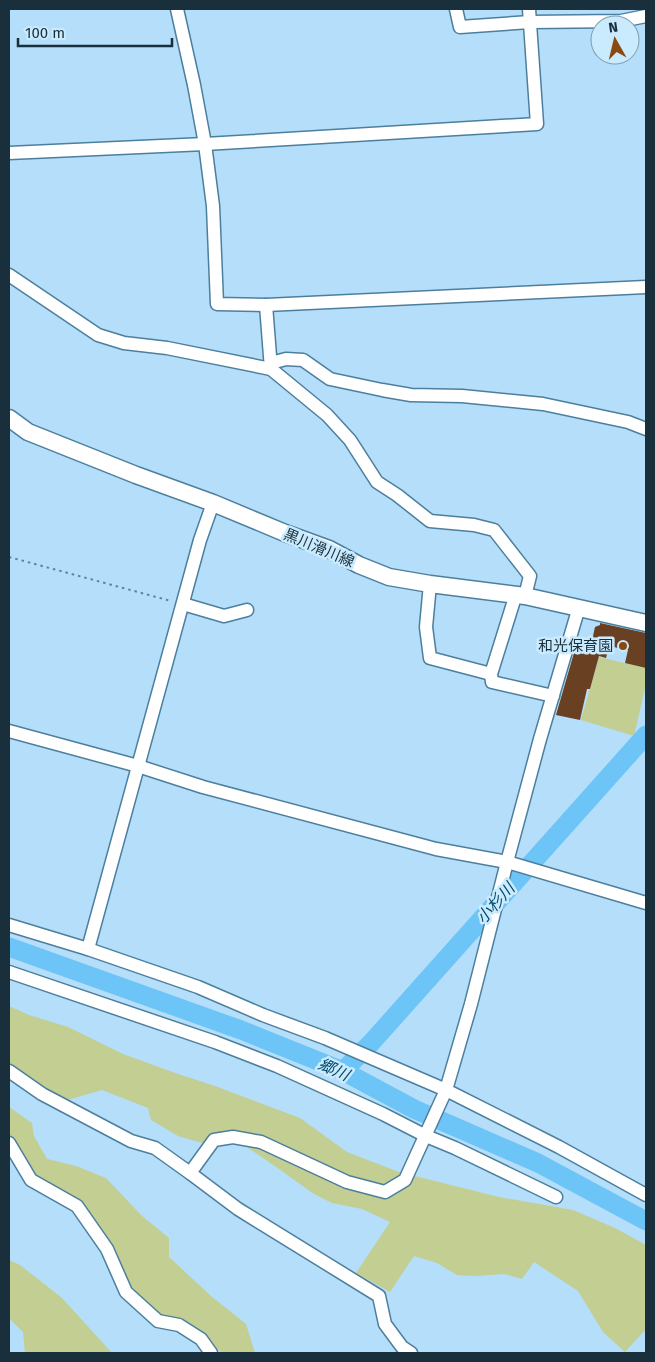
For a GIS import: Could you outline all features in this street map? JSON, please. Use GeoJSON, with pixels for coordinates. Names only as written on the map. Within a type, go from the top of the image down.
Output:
{"type":"FeatureCollection","features":[{"type":"Feature","properties":{"kind":"main road","name":"黒川滑川線"},"geometry":{"type":"LineString","coordinates":[[9,418],[28,432],[329,549],[359,565],[389,577],[521,595],[646,623]]}},
{"type":"Feature","properties":{"kind":"street"},"geometry":{"type":"LineString","coordinates":[[177,9],[205,144],[213,206],[217,304],[266,306],[646,287]]}},
{"type":"Feature","properties":{"kind":"street"},"geometry":{"type":"LineString","coordinates":[[456,9],[460,27],[530,22],[621,21],[646,16]]}},
{"type":"Feature","properties":{"kind":"street"},"geometry":{"type":"LineString","coordinates":[[9,153],[205,144],[537,124],[529,9]]}},
{"type":"Feature","properties":{"kind":"street"},"geometry":{"type":"LineString","coordinates":[[9,275],[98,336],[124,343],[167,348],[271,366],[327,415],[350,440],[377,482],[430,521],[474,525],[494,530],[530,576],[491,674],[492,682],[553,696]]}},
{"type":"Feature","properties":{"kind":"street"},"geometry":{"type":"LineString","coordinates":[[266,306],[271,366]]}},
{"type":"Feature","properties":{"kind":"street"},"geometry":{"type":"LineString","coordinates":[[271,366],[286,359],[303,360],[330,379],[382,390],[411,395],[462,396],[543,404],[628,422],[646,429]]}},
{"type":"Feature","properties":{"kind":"street"},"geometry":{"type":"LineString","coordinates":[[88,949],[200,540],[213,503]]}},
{"type":"Feature","properties":{"kind":"street"},"geometry":{"type":"LineString","coordinates":[[430,584],[426,627],[430,658],[491,674]]}},
{"type":"Feature","properties":{"kind":"street"},"geometry":{"type":"LineString","coordinates":[[183,604],[224,616],[247,610]]}},
{"type":"Feature","properties":{"kind":"street"},"geometry":{"type":"LineString","coordinates":[[190,1173],[214,1140],[233,1137],[261,1142],[347,1182],[385,1192],[406,1180],[446,1090],[471,1004],[507,862],[579,607]]}},
{"type":"Feature","properties":{"kind":"street"},"geometry":{"type":"LineString","coordinates":[[9,731],[138,766],[203,787],[436,849],[507,862],[646,904]]}},
{"type":"Feature","properties":{"kind":"street"},"geometry":{"type":"LineString","coordinates":[[9,925],[88,949],[198,987],[263,1015],[325,1038],[446,1090],[559,1147],[646,1195]]}},
{"type":"Feature","properties":{"kind":"street"},"geometry":{"type":"LineString","coordinates":[[9,972],[215,1042],[277,1066],[383,1114],[556,1197]]}},
{"type":"Feature","properties":{"kind":"street"},"geometry":{"type":"LineString","coordinates":[[9,1071],[42,1094],[131,1141],[155,1148],[238,1209],[379,1296],[385,1324],[402,1347],[411,1353]]}},
{"type":"Feature","properties":{"kind":"street"},"geometry":{"type":"LineString","coordinates":[[9,1143],[31,1180],[77,1206],[107,1249],[126,1292],[158,1321],[179,1325],[201,1339],[211,1353]]}},
{"type":"Feature","properties":{"kind":"path"},"geometry":{"type":"LineString","coordinates":[[9,557],[183,604]]}},
{"type":"Feature","properties":{"kind":"green space"},"geometry":{"type":"Polygon","coordinates":[[[599,657],[646,668],[646,684],[634,736],[581,720],[599,657]]]}},
{"type":"Feature","properties":{"kind":"green space"},"geometry":{"type":"Polygon","coordinates":[[[9,1006],[29,1015],[68,1027],[123,1054],[300,1118],[347,1152],[399,1172],[499,1197],[573,1210],[615,1228],[646,1245],[646,1329],[625,1352],[603,1332],[578,1291],[534,1262],[522,1279],[504,1274],[457,1275],[437,1263],[414,1256],[390,1292],[356,1273],[390,1222],[362,1209],[332,1203],[314,1194],[225,1132],[202,1143],[178,1136],[151,1120],[148,1108],[102,1090],[64,1101],[9,1065],[9,1006]]]}},
{"type":"Feature","properties":{"kind":"green space"},"geometry":{"type":"Polygon","coordinates":[[[9,1107],[32,1123],[34,1136],[47,1159],[76,1166],[106,1178],[141,1215],[169,1238],[169,1257],[211,1296],[246,1324],[255,1353],[223,1353],[187,1327],[144,1315],[76,1211],[9,1153],[9,1107]]]}},
{"type":"Feature","properties":{"kind":"green space"},"geometry":{"type":"Polygon","coordinates":[[[9,1260],[20,1265],[62,1298],[112,1353],[25,1353],[23,1332],[9,1318],[9,1260]]]}},
{"type":"Feature","properties":{"kind":"building"},"geometry":{"type":"Polygon","coordinates":[[[600,623],[646,633],[646,668],[625,663],[628,650],[609,646],[606,658],[599,656],[590,689],[587,689],[580,720],[556,715],[578,639],[592,641],[595,627],[600,625],[600,623]]]}},
{"type":"Feature","properties":{"kind":"waterway","name":"小杉川"},"geometry":{"type":"LineString","coordinates":[[343,1071],[371,1043],[646,735]]}},
{"type":"Feature","properties":{"kind":"waterway","name":"郷川"},"geometry":{"type":"LineString","coordinates":[[9,947],[241,1030],[343,1071],[414,1109],[538,1163],[646,1221]]}},
{"type":"Feature","properties":{"kind":"place","name":"和光保育園"},"geometry":{"type":"Point","coordinates":[623,646]}}]}
